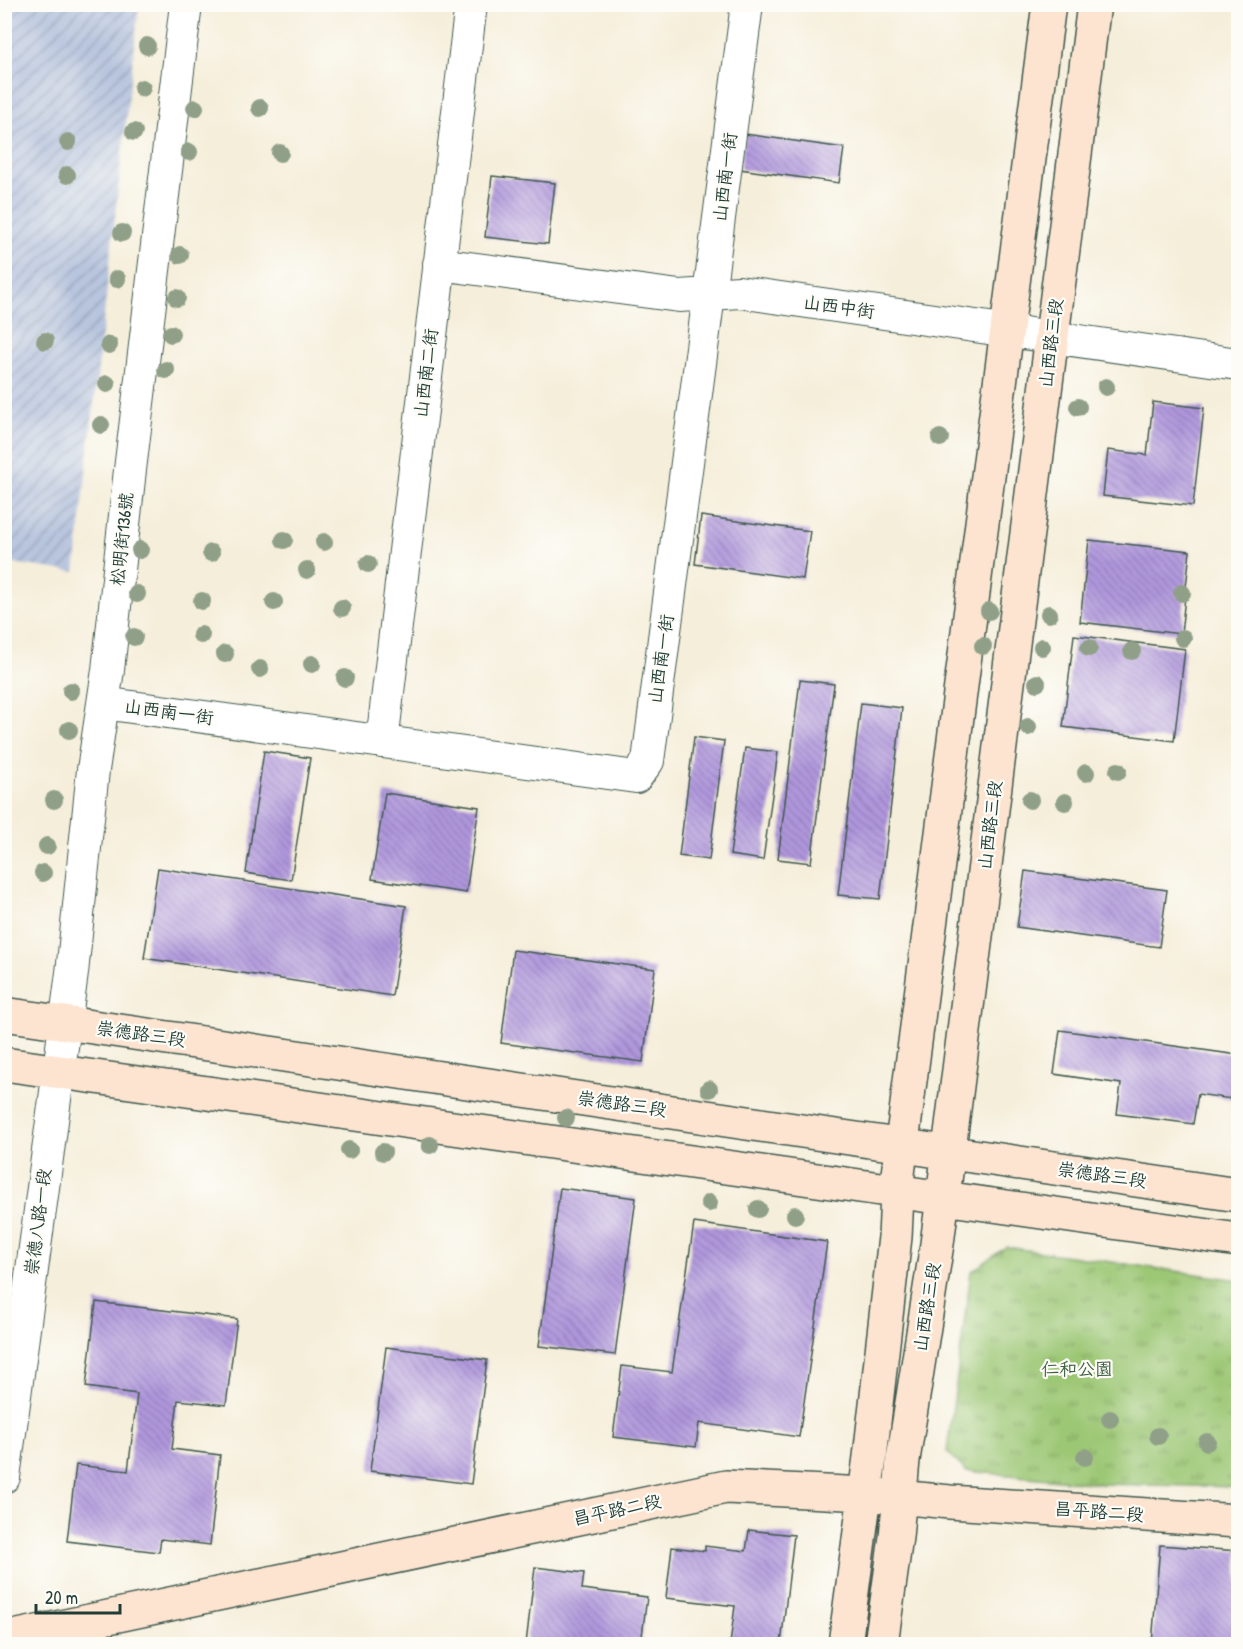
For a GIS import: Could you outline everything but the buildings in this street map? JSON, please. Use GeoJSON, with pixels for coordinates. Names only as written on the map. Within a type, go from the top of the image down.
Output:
{"type":"FeatureCollection","features":[{"type":"Feature","properties":{"kind":"street","name":"松明街136號"},"geometry":{"type":"LineString","coordinates":[[58,1073],[72,973],[93,770],[103,703],[186,4]]}},
{"type":"Feature","properties":{"kind":"street","name":"山西南二街"},"geometry":{"type":"LineString","coordinates":[[382,742],[471,4]]}},
{"type":"Feature","properties":{"kind":"street","name":"山西南一街"},"geometry":{"type":"LineString","coordinates":[[103,703],[636,777],[648,760],[747,4]]}},
{"type":"Feature","properties":{"kind":"street","name":"山西路三段"},"geometry":{"type":"LineString","coordinates":[[845,1644],[866,1494],[895,1236],[896,1192],[1049,4]]}},
{"type":"Feature","properties":{"kind":"street","name":"山西路三段"},"geometry":{"type":"LineString","coordinates":[[881,1644],[896,1537],[899,1496],[949,1153],[1094,4]]}},
{"type":"Feature","properties":{"kind":"street","name":"山西中街"},"geometry":{"type":"LineString","coordinates":[[439,264],[680,296],[739,292],[1239,364]]}},
{"type":"Feature","properties":{"kind":"street","name":"崇德路三段"},"geometry":{"type":"LineString","coordinates":[[4,1014],[1239,1195]]}},
{"type":"Feature","properties":{"kind":"street"},"geometry":{"type":"LineString","coordinates":[[4,1064],[1239,1240]]}},
{"type":"Feature","properties":{"kind":"street","name":"崇德八路一段"},"geometry":{"type":"LineString","coordinates":[[4,1477],[58,1073]]}},
{"type":"Feature","properties":{"kind":"street","name":"昌平路二段"},"geometry":{"type":"LineString","coordinates":[[4,1639],[726,1487],[899,1496],[950,1502],[1239,1521]]}},
{"type":"Feature","properties":{"kind":"shaded area"},"geometry":{"type":"Polygon","coordinates":[[[5,4],[139,5],[75,572],[5,562],[5,4]]]}},
{"type":"Feature","properties":{"kind":"green space","name":"仁和公園"},"geometry":{"type":"Polygon","coordinates":[[[1006,1247],[1238,1280],[1238,1487],[1102,1484],[966,1471],[947,1452],[971,1272],[1006,1247]]]}}]}
